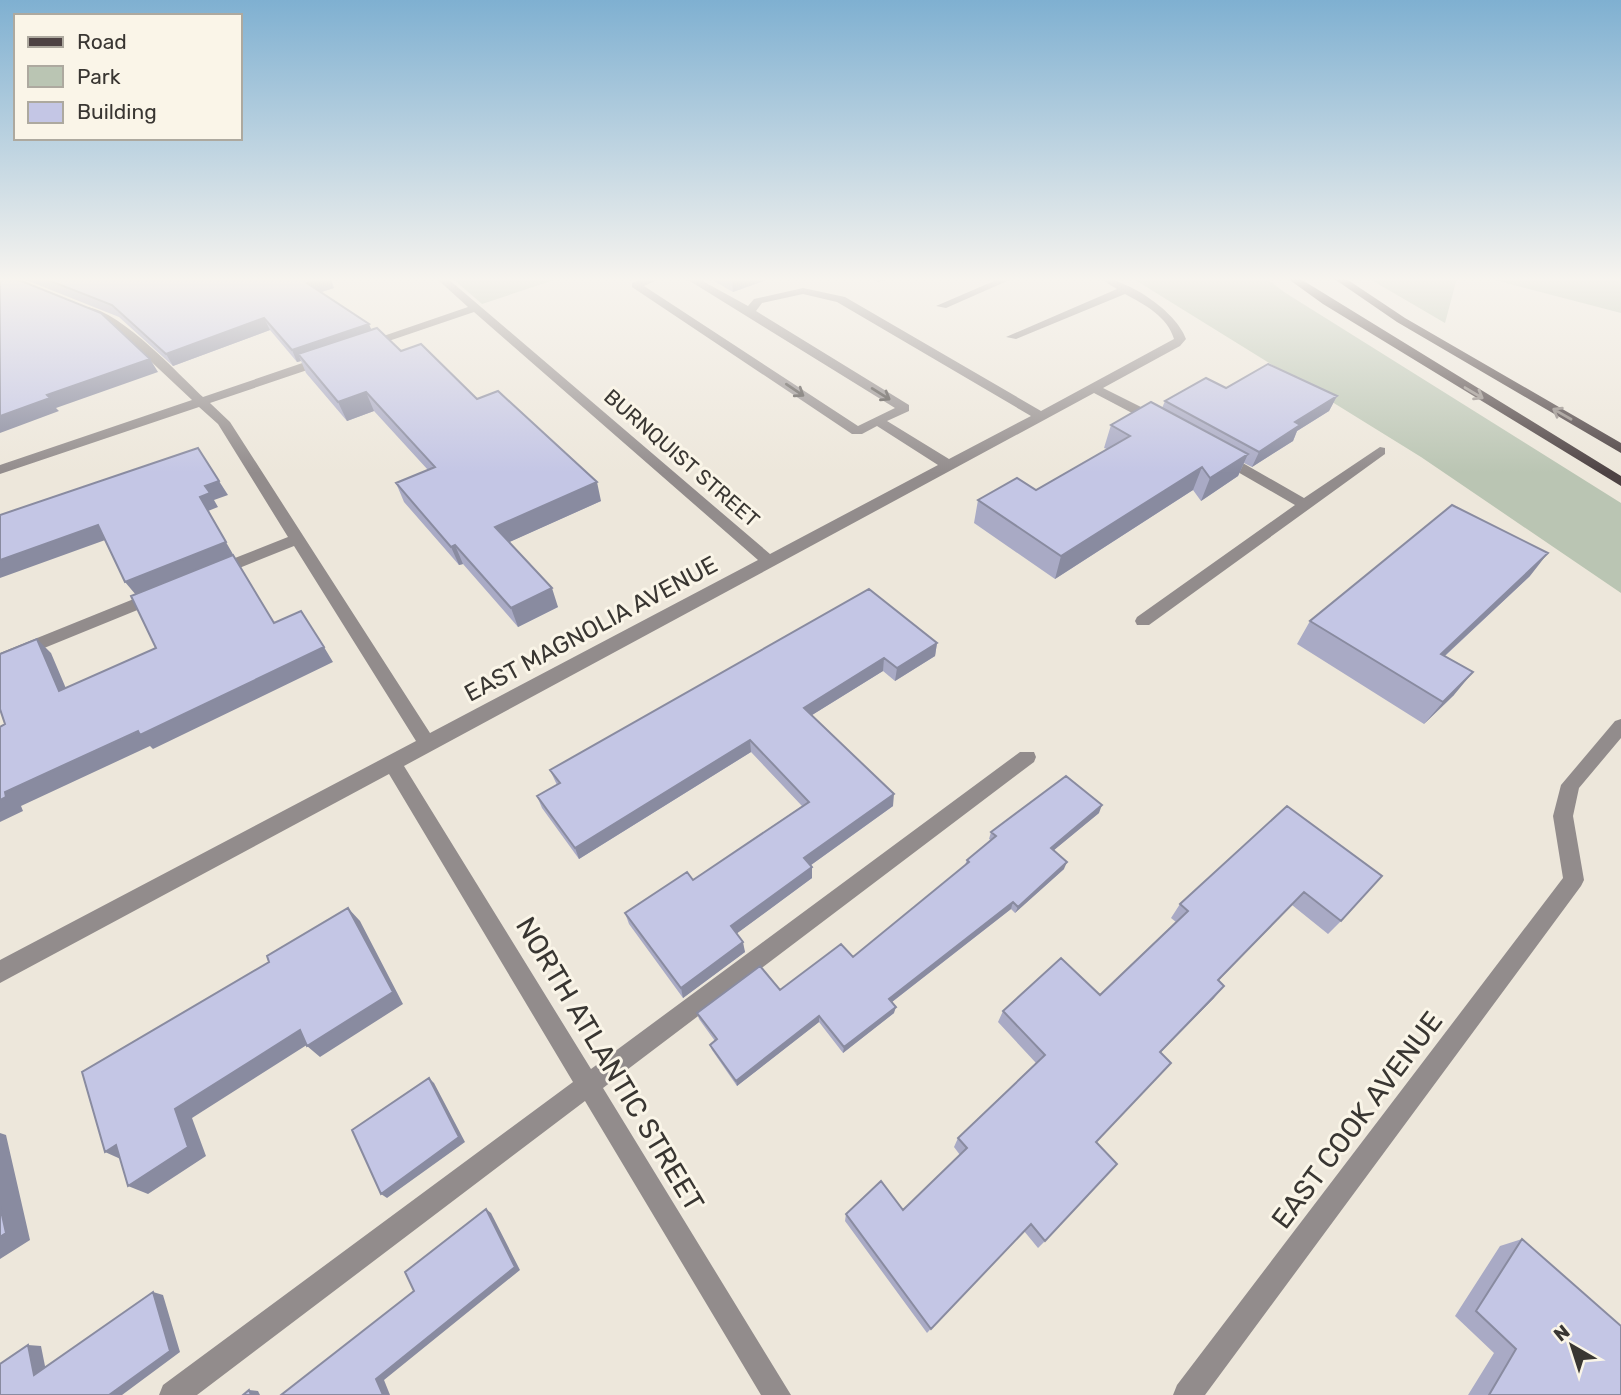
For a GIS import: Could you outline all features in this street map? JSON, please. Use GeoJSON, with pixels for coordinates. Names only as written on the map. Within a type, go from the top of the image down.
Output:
{"type":"FeatureCollection","features":[{"type":"Feature","properties":{"kind":"main road"},"geometry":{"type":"LineString","coordinates":[[1394,343],[1621,482]]}},
{"type":"Feature","properties":{"kind":"main road"},"geometry":{"type":"LineString","coordinates":[[1443,343],[1621,449]]}},
{"type":"Feature","properties":{"kind":"street"},"geometry":{"type":"LineString","coordinates":[[139,343],[223,422],[428,744]]}},
{"type":"Feature","properties":{"kind":"street"},"geometry":{"type":"LineString","coordinates":[[0,470],[372,343]]}},
{"type":"Feature","properties":{"kind":"street","name":"BURNQUIST STREET"},"geometry":{"type":"LineString","coordinates":[[517,343],[769,561]]}},
{"type":"Feature","properties":{"kind":"street"},"geometry":{"type":"LineString","coordinates":[[724,343],[857,431],[904,408],[800,343]]}},
{"type":"Feature","properties":{"kind":"street"},"geometry":{"type":"LineString","coordinates":[[916,343],[1041,416]]}},
{"type":"Feature","properties":{"kind":"street","name":"EAST MAGNOLIA AVENUE"},"geometry":{"type":"LineString","coordinates":[[0,972],[948,465],[1096,389],[1176,343]]}},
{"type":"Feature","properties":{"kind":"street"},"geometry":{"type":"LineString","coordinates":[[1096,389],[1173,430]]}},
{"type":"Feature","properties":{"kind":"street"},"geometry":{"type":"LineString","coordinates":[[877,421],[948,465]]}},
{"type":"Feature","properties":{"kind":"street"},"geometry":{"type":"LineString","coordinates":[[1209,450],[1305,505]]}},
{"type":"Feature","properties":{"kind":"street"},"geometry":{"type":"LineString","coordinates":[[1143,621],[1380,451]]}},
{"type":"Feature","properties":{"kind":"street"},"geometry":{"type":"LineString","coordinates":[[207,575],[298,538]]}},
{"type":"Feature","properties":{"kind":"street"},"geometry":{"type":"LineString","coordinates":[[0,660],[168,591]]}},
{"type":"Feature","properties":{"kind":"street","name":"EAST COOK AVENUE"},"geometry":{"type":"LineString","coordinates":[[1187,1395],[1574,880],[1563,816],[1570,785],[1621,726]]}},
{"type":"Feature","properties":{"kind":"street"},"geometry":{"type":"LineString","coordinates":[[173,1395],[1027,757]]}},
{"type":"Feature","properties":{"kind":"street","name":"NORTH ATLANTIC STREET"},"geometry":{"type":"LineString","coordinates":[[393,763],[777,1395]]}},
{"type":"Feature","properties":{"kind":"green space"},"geometry":{"type":"Polygon","coordinates":[[[1237,343],[1366,343],[1621,503],[1621,593],[1421,457],[1237,343]]]}},
{"type":"Feature","properties":{"kind":"building"},"geometry":{"type":"Polygon","coordinates":[[[0,343],[133,343],[150,359],[47,395],[50,398],[0,416],[0,343]]]}},
{"type":"Feature","properties":{"kind":"building"},"geometry":{"type":"Polygon","coordinates":[[[154,343],[196,343],[166,354],[154,343]]]}},
{"type":"Feature","properties":{"kind":"building"},"geometry":{"type":"Polygon","coordinates":[[[286,343],[312,343],[292,350],[286,343]]]}},
{"type":"Feature","properties":{"kind":"building"},"geometry":{"type":"Polygon","coordinates":[[[331,343],[393,343],[401,351],[421,344],[477,399],[498,391],[597,482],[495,527],[552,588],[511,608],[455,545],[451,547],[396,483],[435,467],[366,392],[338,402],[298,354],[331,343]]]}},
{"type":"Feature","properties":{"kind":"building"},"geometry":{"type":"Polygon","coordinates":[[[1268,364],[1337,396],[1295,422],[1300,425],[1259,452],[1165,401],[1206,378],[1226,388],[1268,364]]]}},
{"type":"Feature","properties":{"kind":"building"},"geometry":{"type":"Polygon","coordinates":[[[1151,402],[1248,454],[1210,478],[1202,467],[1061,556],[978,500],[1017,478],[1036,490],[1130,436],[1111,425],[1151,402]]]}},
{"type":"Feature","properties":{"kind":"building"},"geometry":{"type":"Polygon","coordinates":[[[198,448],[219,481],[205,486],[210,493],[200,497],[226,542],[125,582],[98,525],[0,560],[0,515],[198,448]]]}},
{"type":"Feature","properties":{"kind":"building"},"geometry":{"type":"Polygon","coordinates":[[[1452,505],[1548,553],[1441,654],[1473,672],[1443,702],[1310,621],[1452,505]]]}},
{"type":"Feature","properties":{"kind":"building"},"geometry":{"type":"Polygon","coordinates":[[[233,555],[274,623],[301,611],[324,647],[140,735],[138,731],[5,792],[6,797],[0,800],[0,727],[5,724],[0,709],[0,654],[37,639],[59,691],[156,648],[131,596],[233,555]]]}},
{"type":"Feature","properties":{"kind":"building"},"geometry":{"type":"Polygon","coordinates":[[[869,589],[937,643],[897,668],[884,658],[804,708],[894,794],[804,858],[812,867],[731,926],[743,942],[681,988],[625,913],[687,872],[693,880],[809,802],[750,740],[575,848],[537,796],[560,783],[550,770],[869,589]]]}},
{"type":"Feature","properties":{"kind":"building"},"geometry":{"type":"Polygon","coordinates":[[[1066,776],[1102,805],[1051,848],[1067,862],[1018,907],[1013,902],[889,999],[896,1007],[844,1047],[819,1016],[736,1081],[710,1045],[717,1039],[697,1013],[760,966],[780,990],[841,944],[853,957],[969,862],[967,860],[996,836],[991,832],[1066,776]]]}},
{"type":"Feature","properties":{"kind":"building"},"geometry":{"type":"Polygon","coordinates":[[[1287,806],[1382,876],[1341,921],[1304,892],[1218,980],[1224,986],[1160,1052],[1171,1063],[1096,1142],[1117,1164],[1045,1241],[1031,1224],[931,1329],[846,1214],[881,1181],[903,1210],[967,1148],[958,1138],[1045,1055],[1003,1011],[1061,958],[1100,995],[1188,911],[1180,904],[1287,806]]]}},
{"type":"Feature","properties":{"kind":"building"},"geometry":{"type":"Polygon","coordinates":[[[348,908],[393,992],[307,1046],[300,1030],[175,1109],[188,1147],[128,1186],[116,1145],[105,1152],[82,1072],[269,962],[267,956],[348,908]]]}},
{"type":"Feature","properties":{"kind":"building"},"geometry":{"type":"Polygon","coordinates":[[[429,1078],[459,1137],[381,1194],[352,1130],[429,1078]]]}},
{"type":"Feature","properties":{"kind":"building"},"geometry":{"type":"Polygon","coordinates":[[[0,1206],[6,1233],[0,1237],[0,1206]]]}},
{"type":"Feature","properties":{"kind":"building"},"geometry":{"type":"Polygon","coordinates":[[[486,1209],[515,1267],[376,1379],[383,1395],[281,1395],[414,1291],[405,1272],[486,1209]]]}},
{"type":"Feature","properties":{"kind":"building"},"geometry":{"type":"Polygon","coordinates":[[[1522,1239],[1621,1326],[1621,1395],[1489,1395],[1516,1349],[1476,1311],[1522,1239]]]}},
{"type":"Feature","properties":{"kind":"building"},"geometry":{"type":"Polygon","coordinates":[[[153,1292],[170,1351],[109,1395],[0,1395],[0,1364],[28,1345],[34,1375],[153,1292]]]}}]}
